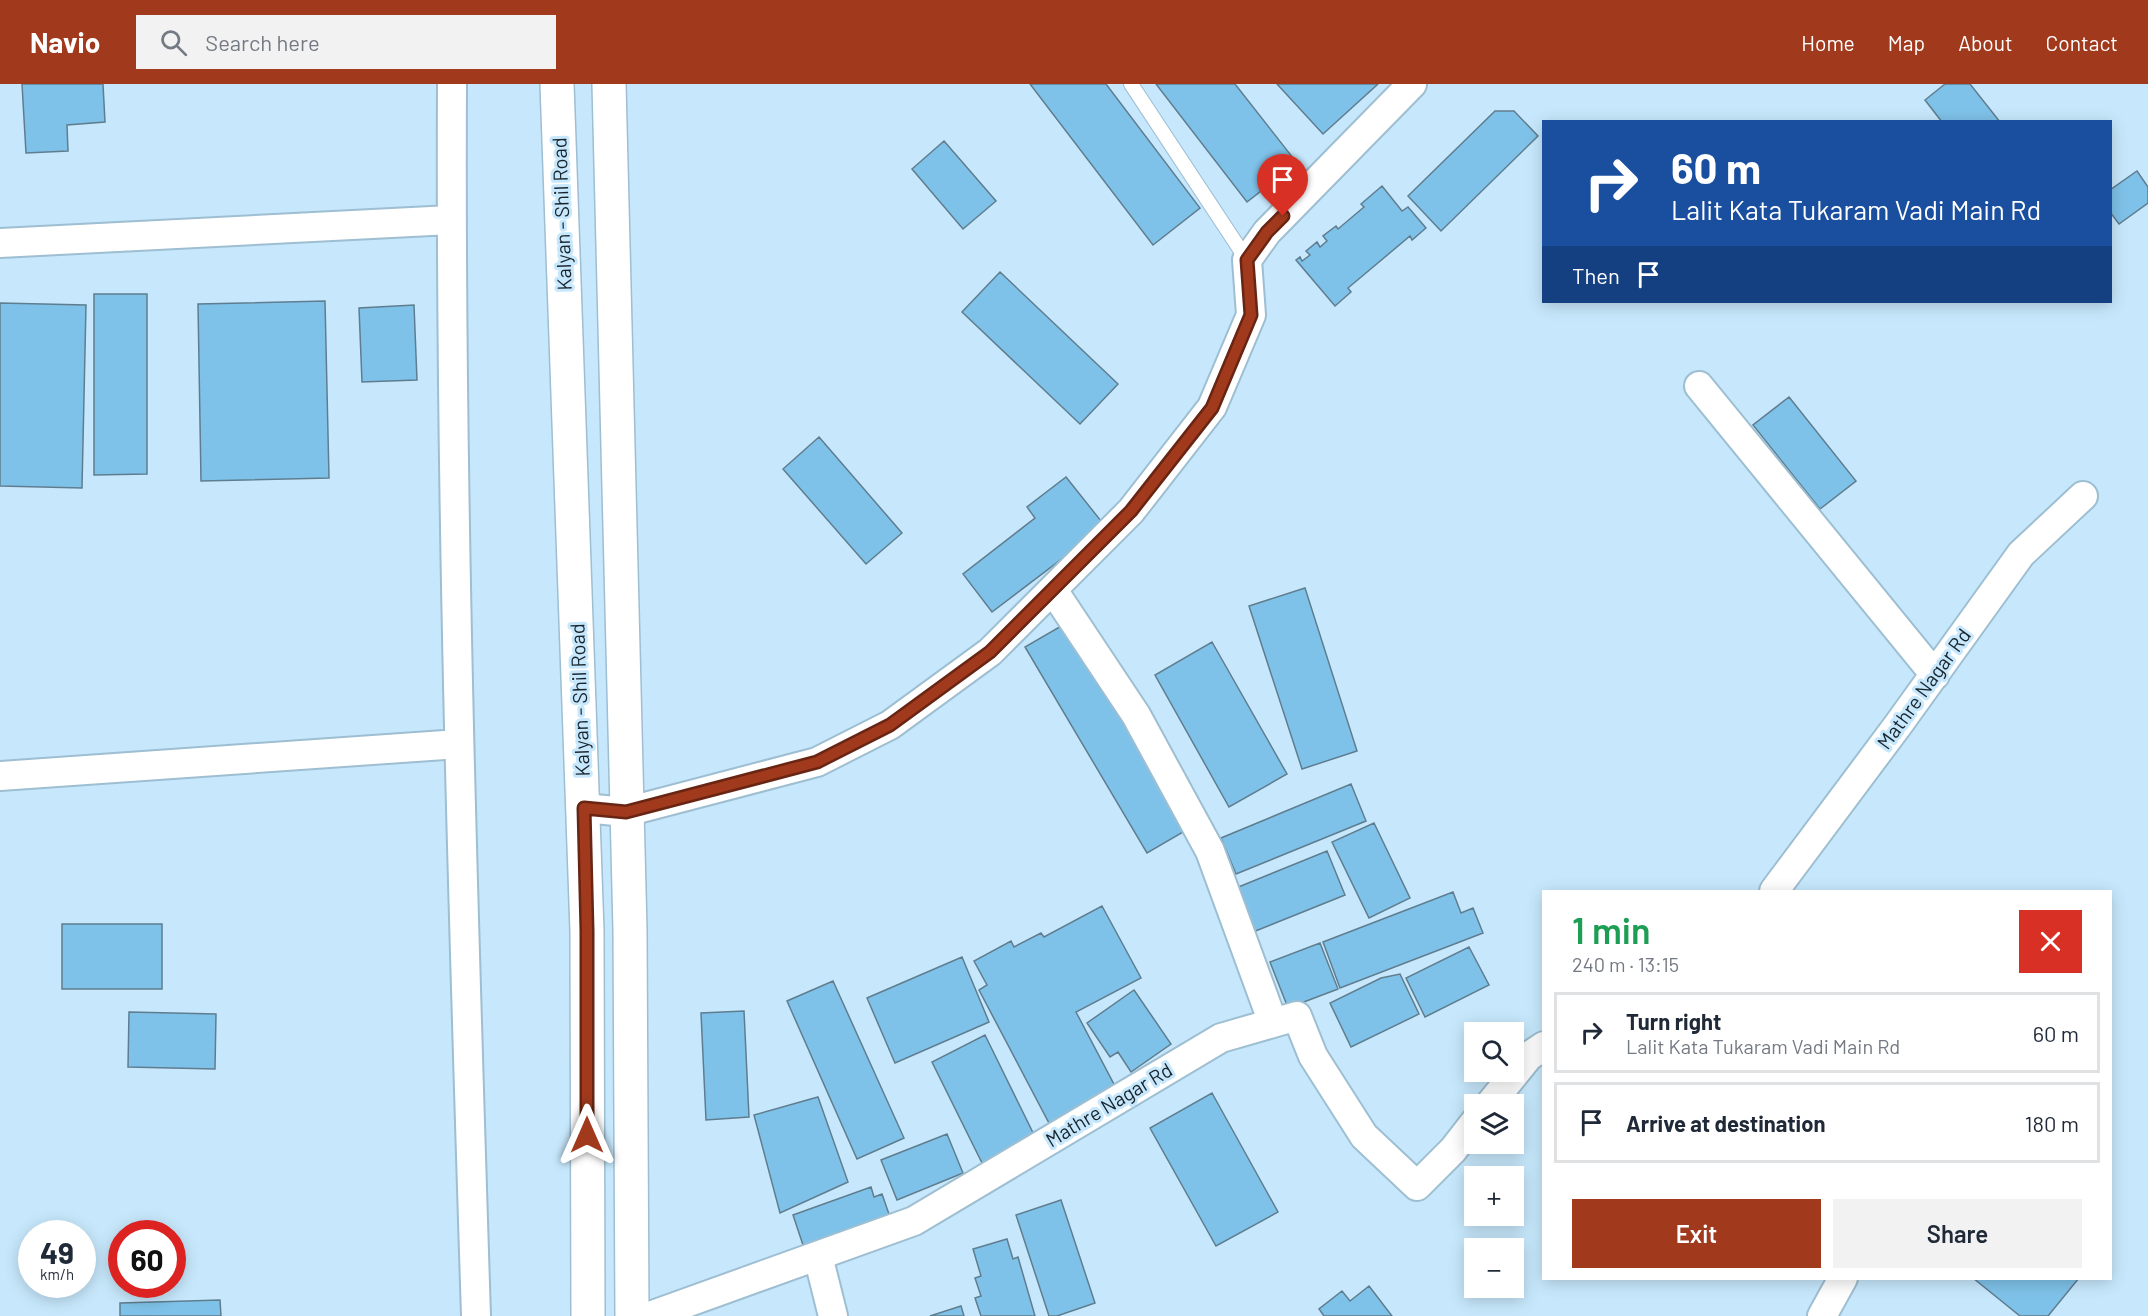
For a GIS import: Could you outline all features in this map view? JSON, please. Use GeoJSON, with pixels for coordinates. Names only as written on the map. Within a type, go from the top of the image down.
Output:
{"type":"FeatureCollection","features":[{"type":"Feature","properties":{"kind":"main road","name":"Kalyan - Shil Road"},"geometry":{"type":"LineString","coordinates":[[557,84],[584,808],[587,931],[588,1316]]}},
{"type":"Feature","properties":{"kind":"main road"},"geometry":{"type":"LineString","coordinates":[[609,84],[630,942],[632,1316]]}},
{"type":"Feature","properties":{"kind":"street"},"geometry":{"type":"LineString","coordinates":[[452,84],[451,220],[459,744],[476,1316]]}},
{"type":"Feature","properties":{"kind":"street"},"geometry":{"type":"LineString","coordinates":[[584,808],[626,812],[817,762],[890,725],[990,652],[1131,511],[1212,408],[1251,315],[1247,260],[1267,232],[1412,84]]}},
{"type":"Feature","properties":{"kind":"street"},"geometry":{"type":"LineString","coordinates":[[0,243],[451,220]]}},
{"type":"Feature","properties":{"kind":"street"},"geometry":{"type":"LineString","coordinates":[[1699,386],[1935,675]]}},
{"type":"Feature","properties":{"kind":"street","name":"Mathre Nagar Rd"},"geometry":{"type":"LineString","coordinates":[[1775,890],[1935,675],[2021,554],[2083,496]]}},
{"type":"Feature","properties":{"kind":"street"},"geometry":{"type":"LineString","coordinates":[[1053,590],[1136,715],[1210,851],[1273,1023]]}},
{"type":"Feature","properties":{"kind":"street"},"geometry":{"type":"LineString","coordinates":[[0,776],[459,744]]}},
{"type":"Feature","properties":{"kind":"street","name":"Mathre Nagar Rd"},"geometry":{"type":"LineString","coordinates":[[650,1316],[914,1221],[1221,1038],[1297,1016],[1313,1056],[1364,1136],[1417,1186],[1464,1136]]}},
{"type":"Feature","properties":{"kind":"street"},"geometry":{"type":"LineString","coordinates":[[1498,1094],[1529,1056],[1542,1047]]}},
{"type":"Feature","properties":{"kind":"street"},"geometry":{"type":"LineString","coordinates":[[818,1256],[833,1316]]}},
{"type":"Feature","properties":{"kind":"street"},"geometry":{"type":"LineString","coordinates":[[1822,1316],[1842,1280]]}},
{"type":"Feature","properties":{"kind":"lane"},"geometry":{"type":"LineString","coordinates":[[1131,84],[1247,260]]}},
{"type":"Feature","properties":{"kind":"building"},"geometry":{"type":"Polygon","coordinates":[[[22,84],[103,84],[105,122],[67,125],[68,151],[26,153],[22,84]]]}},
{"type":"Feature","properties":{"kind":"building"},"geometry":{"type":"Polygon","coordinates":[[[1030,84],[1106,84],[1200,208],[1153,245],[1030,84]]]}},
{"type":"Feature","properties":{"kind":"building"},"geometry":{"type":"Polygon","coordinates":[[[1156,84],[1235,84],[1297,163],[1247,202],[1156,84]]]}},
{"type":"Feature","properties":{"kind":"building"},"geometry":{"type":"Polygon","coordinates":[[[1277,84],[1378,84],[1323,134],[1277,84]]]}},
{"type":"Feature","properties":{"kind":"building"},"geometry":{"type":"Polygon","coordinates":[[[1945,84],[1970,84],[1998,120],[1940,120],[1925,100],[1945,84]]]}},
{"type":"Feature","properties":{"kind":"building"},"geometry":{"type":"Polygon","coordinates":[[[1495,111],[1514,111],[1538,136],[1441,231],[1408,196],[1495,111]]]}},
{"type":"Feature","properties":{"kind":"building"},"geometry":{"type":"Polygon","coordinates":[[[944,141],[996,201],[963,229],[912,169],[944,141]]]}},
{"type":"Feature","properties":{"kind":"building"},"geometry":{"type":"Polygon","coordinates":[[[2137,171],[2148,187],[2148,203],[2119,224],[2112,215],[2112,189],[2137,171]]]}},
{"type":"Feature","properties":{"kind":"building"},"geometry":{"type":"Polygon","coordinates":[[[1382,186],[1402,211],[1408,207],[1426,228],[1412,240],[1410,236],[1348,288],[1351,292],[1335,306],[1296,260],[1300,257],[1302,261],[1310,255],[1306,251],[1317,242],[1320,247],[1327,241],[1323,236],[1336,226],[1338,229],[1364,207],[1361,204],[1382,186]]]}},
{"type":"Feature","properties":{"kind":"building"},"geometry":{"type":"Polygon","coordinates":[[[1000,272],[1118,384],[1080,424],[962,312],[1000,272]]]}},
{"type":"Feature","properties":{"kind":"building"},"geometry":{"type":"Polygon","coordinates":[[[94,294],[147,294],[147,474],[94,475],[94,294]]]}},
{"type":"Feature","properties":{"kind":"building"},"geometry":{"type":"Polygon","coordinates":[[[325,301],[329,478],[201,481],[198,304],[325,301]]]}},
{"type":"Feature","properties":{"kind":"building"},"geometry":{"type":"Polygon","coordinates":[[[0,303],[86,305],[82,488],[0,486],[0,303]]]}},
{"type":"Feature","properties":{"kind":"building"},"geometry":{"type":"Polygon","coordinates":[[[414,305],[417,380],[362,382],[359,308],[414,305]]]}},
{"type":"Feature","properties":{"kind":"building"},"geometry":{"type":"Polygon","coordinates":[[[1789,397],[1856,481],[1820,509],[1753,425],[1789,397]]]}},
{"type":"Feature","properties":{"kind":"building"},"geometry":{"type":"Polygon","coordinates":[[[819,437],[902,533],[866,564],[783,469],[819,437]]]}},
{"type":"Feature","properties":{"kind":"building"},"geometry":{"type":"Polygon","coordinates":[[[1066,477],[1105,526],[992,612],[963,574],[1035,518],[1027,507],[1066,477]]]}},
{"type":"Feature","properties":{"kind":"building"},"geometry":{"type":"Polygon","coordinates":[[[1305,588],[1357,751],[1302,769],[1249,606],[1305,588]]]}},
{"type":"Feature","properties":{"kind":"building"},"geometry":{"type":"Polygon","coordinates":[[[1068,622],[1190,828],[1147,853],[1025,647],[1068,622]]]}},
{"type":"Feature","properties":{"kind":"building"},"geometry":{"type":"Polygon","coordinates":[[[1212,642],[1287,774],[1229,807],[1155,675],[1212,642]]]}},
{"type":"Feature","properties":{"kind":"building"},"geometry":{"type":"Polygon","coordinates":[[[1351,784],[1366,821],[1236,874],[1221,838],[1351,784]]]}},
{"type":"Feature","properties":{"kind":"building"},"geometry":{"type":"Polygon","coordinates":[[[1374,823],[1410,898],[1369,918],[1332,842],[1374,823]]]}},
{"type":"Feature","properties":{"kind":"building"},"geometry":{"type":"Polygon","coordinates":[[[1327,851],[1345,895],[1253,932],[1236,888],[1327,851]]]}},
{"type":"Feature","properties":{"kind":"building"},"geometry":{"type":"Polygon","coordinates":[[[1453,892],[1461,913],[1473,908],[1483,933],[1340,988],[1323,942],[1453,892]]]}},
{"type":"Feature","properties":{"kind":"building"},"geometry":{"type":"Polygon","coordinates":[[[1102,906],[1141,978],[1076,1012],[1117,1090],[1050,1125],[979,990],[987,985],[974,961],[1011,941],[1014,947],[1041,933],[1044,937],[1102,906]]]}},
{"type":"Feature","properties":{"kind":"building"},"geometry":{"type":"Polygon","coordinates":[[[62,924],[162,924],[162,989],[62,989],[62,924]]]}},
{"type":"Feature","properties":{"kind":"building"},"geometry":{"type":"Polygon","coordinates":[[[1320,943],[1338,989],[1288,1008],[1270,962],[1320,943]]]}},
{"type":"Feature","properties":{"kind":"building"},"geometry":{"type":"Polygon","coordinates":[[[1469,947],[1489,985],[1425,1017],[1406,978],[1469,947]]]}},
{"type":"Feature","properties":{"kind":"building"},"geometry":{"type":"Polygon","coordinates":[[[962,957],[989,1022],[895,1063],[867,998],[962,957]]]}},
{"type":"Feature","properties":{"kind":"building"},"geometry":{"type":"Polygon","coordinates":[[[1400,974],[1419,1014],[1351,1047],[1330,1003],[1381,978],[1400,974]]]}},
{"type":"Feature","properties":{"kind":"building"},"geometry":{"type":"Polygon","coordinates":[[[833,981],[904,1138],[857,1159],[787,1001],[833,981]]]}},
{"type":"Feature","properties":{"kind":"building"},"geometry":{"type":"Polygon","coordinates":[[[1134,990],[1171,1044],[1131,1072],[1118,1052],[1110,1057],[1087,1023],[1134,990]]]}},
{"type":"Feature","properties":{"kind":"building"},"geometry":{"type":"Polygon","coordinates":[[[744,1011],[749,1117],[706,1120],[701,1013],[744,1011]]]}},
{"type":"Feature","properties":{"kind":"building"},"geometry":{"type":"Polygon","coordinates":[[[129,1012],[216,1014],[215,1069],[128,1067],[129,1012]]]}},
{"type":"Feature","properties":{"kind":"building"},"geometry":{"type":"Polygon","coordinates":[[[985,1035],[1039,1145],[986,1171],[932,1062],[985,1035]]]}},
{"type":"Feature","properties":{"kind":"building"},"geometry":{"type":"Polygon","coordinates":[[[1212,1093],[1278,1212],[1216,1246],[1150,1128],[1212,1093]]]}},
{"type":"Feature","properties":{"kind":"building"},"geometry":{"type":"Polygon","coordinates":[[[818,1097],[848,1182],[780,1213],[754,1115],[818,1097]]]}},
{"type":"Feature","properties":{"kind":"building"},"geometry":{"type":"Polygon","coordinates":[[[947,1134],[963,1173],[897,1200],[881,1160],[947,1134]]]}},
{"type":"Feature","properties":{"kind":"building"},"geometry":{"type":"Polygon","coordinates":[[[871,1187],[874,1197],[882,1194],[890,1217],[804,1248],[793,1215],[871,1187]]]}},
{"type":"Feature","properties":{"kind":"building"},"geometry":{"type":"Polygon","coordinates":[[[1061,1200],[1095,1303],[1057,1316],[1049,1316],[1016,1215],[1061,1200]]]}},
{"type":"Feature","properties":{"kind":"building"},"geometry":{"type":"Polygon","coordinates":[[[1007,1239],[1013,1259],[1018,1257],[1035,1316],[981,1316],[975,1298],[981,1296],[975,1278],[981,1276],[973,1249],[1007,1239]]]}},
{"type":"Feature","properties":{"kind":"building"},"geometry":{"type":"Polygon","coordinates":[[[1975,1280],[2077,1280],[2048,1316],[2020,1316],[1975,1280]]]}},
{"type":"Feature","properties":{"kind":"building"},"geometry":{"type":"Polygon","coordinates":[[[1369,1286],[1392,1316],[1324,1316],[1319,1309],[1342,1291],[1350,1301],[1369,1286]]]}},
{"type":"Feature","properties":{"kind":"building"},"geometry":{"type":"Polygon","coordinates":[[[220,1300],[221,1316],[120,1316],[120,1303],[220,1300]]]}},
{"type":"Feature","properties":{"kind":"building"},"geometry":{"type":"Polygon","coordinates":[[[961,1306],[964,1316],[930,1316],[961,1306]]]}},
{"type":"Feature","properties":{"kind":"route"},"geometry":{"type":"LineString","coordinates":[[587,1135],[587,931],[584,808],[626,812],[817,762],[890,725],[990,652],[1131,511],[1212,408],[1251,315],[1247,260],[1267,232],[1283,216]]}}]}
